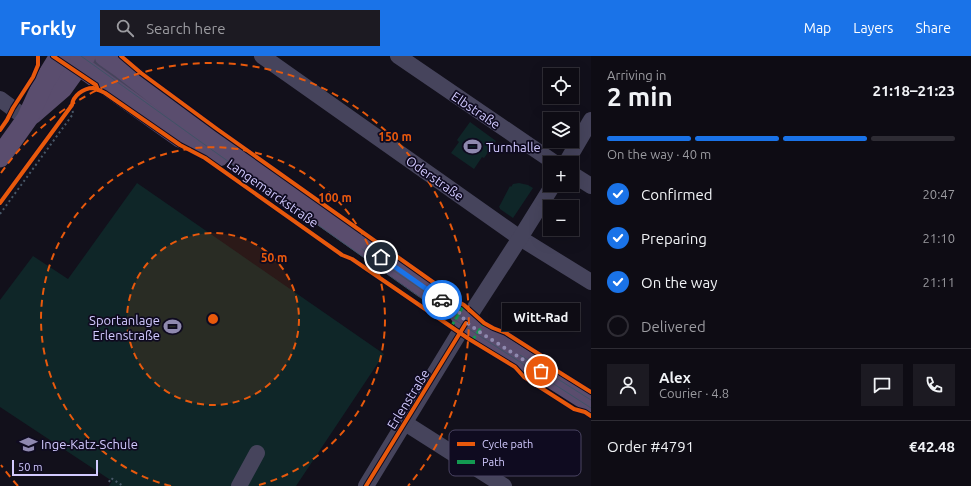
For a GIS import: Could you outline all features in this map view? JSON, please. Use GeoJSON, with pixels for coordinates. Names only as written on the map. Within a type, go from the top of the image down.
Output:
{"type":"FeatureCollection","features":[{"type":"Feature","properties":{"kind":"main road"},"geometry":{"type":"LineString","coordinates":[[0,157],[27,119],[44,82],[60,56]]}},
{"type":"Feature","properties":{"kind":"main road","name":"Langemarckstraße"},"geometry":{"type":"LineString","coordinates":[[105,56],[122,68],[207,142],[453,318],[466,322],[591,403]]}},
{"type":"Feature","properties":{"kind":"main road"},"geometry":{"type":"LineString","coordinates":[[27,119],[62,88],[79,58]]}},
{"type":"Feature","properties":{"kind":"main road","name":"Langemarckstraße"},"geometry":{"type":"LineString","coordinates":[[79,58],[180,137],[207,142]]}},
{"type":"Feature","properties":{"kind":"street","name":"Oderstraße"},"geometry":{"type":"LineString","coordinates":[[262,56],[520,238],[591,282]]}},
{"type":"Feature","properties":{"kind":"street","name":"Elbstraße"},"geometry":{"type":"LineString","coordinates":[[398,56],[545,156]]}},
{"type":"Feature","properties":{"kind":"street"},"geometry":{"type":"LineString","coordinates":[[0,99],[27,119]]}},
{"type":"Feature","properties":{"kind":"street"},"geometry":{"type":"LineString","coordinates":[[570,156],[591,120]]}},
{"type":"Feature","properties":{"kind":"street"},"geometry":{"type":"LineString","coordinates":[[579,178],[591,186]]}},
{"type":"Feature","properties":{"kind":"street","name":"Erlenstraße"},"geometry":{"type":"LineString","coordinates":[[366,486],[466,322],[549,192]]}},
{"type":"Feature","properties":{"kind":"street"},"geometry":{"type":"LineString","coordinates":[[404,423],[449,451]]}},
{"type":"Feature","properties":{"kind":"street"},"geometry":{"type":"LineString","coordinates":[[239,486],[257,453]]}},
{"type":"Feature","properties":{"kind":"street"},"geometry":{"type":"LineString","coordinates":[[488,476],[504,486]]}},
{"type":"Feature","properties":{"kind":"path"},"geometry":{"type":"LineString","coordinates":[[67,112],[72,105]]}},
{"type":"Feature","properties":{"kind":"path"},"geometry":{"type":"LineString","coordinates":[[0,214],[73,114],[72,105]]}},
{"type":"Feature","properties":{"kind":"path"},"geometry":{"type":"LineString","coordinates":[[109,482],[111,478],[123,486]]}},
{"type":"Feature","properties":{"kind":"green space","name":"Turnhalle"},"geometry":{"type":"Polygon","coordinates":[[[470,122],[496,141],[474,169],[451,153],[459,142],[457,140],[470,122]]]}},
{"type":"Feature","properties":{"kind":"green space","name":"Sportanlage Erlenstraße"},"geometry":{"type":"Polygon","coordinates":[[[137,183],[384,354],[296,486],[109,486],[112,481],[0,407],[0,300],[33,256],[68,279],[137,183]]]}},
{"type":"Feature","properties":{"kind":"green space"},"geometry":{"type":"Polygon","coordinates":[[[519,183],[533,188],[513,218],[499,207],[510,186],[511,187],[513,184],[519,183]]]}},
{"type":"Feature","properties":{"kind":"tram line"},"geometry":{"type":"LineString","coordinates":[[81,56],[418,296],[591,408]]}},
{"type":"Feature","properties":{"kind":"tram line"},"geometry":{"type":"LineString","coordinates":[[362,249],[466,320]]}},
{"type":"Feature","properties":{"kind":"tram line"},"geometry":{"type":"LineString","coordinates":[[520,355],[591,400]]}},
{"type":"Feature","properties":{"kind":"marked path"},"geometry":{"type":"LineString","coordinates":[[451,327],[464,305]]}},
{"type":"Feature","properties":{"kind":"marked path"},"geometry":{"type":"LineString","coordinates":[[472,341],[484,323]]}},
{"type":"Feature","properties":{"kind":"cycle path"},"geometry":{"type":"LineString","coordinates":[[0,130],[33,77],[38,65],[38,56]]}},
{"type":"Feature","properties":{"kind":"cycle path"},"geometry":{"type":"LineString","coordinates":[[53,56],[96,85],[98,90]]}},
{"type":"Feature","properties":{"kind":"cycle path"},"geometry":{"type":"LineString","coordinates":[[121,56],[141,73],[217,129],[447,292],[484,323],[506,333],[545,358],[554,369],[591,392]]}},
{"type":"Feature","properties":{"kind":"cycle path"},"geometry":{"type":"LineString","coordinates":[[0,203],[72,105],[76,96],[86,89],[96,89],[105,93],[180,145],[205,158],[342,255],[352,259],[469,339],[515,367],[524,377],[574,409],[585,412],[591,416]]}},
{"type":"Feature","properties":{"kind":"cycle path"},"geometry":{"type":"LineString","coordinates":[[366,486],[466,323]]}},
{"type":"Feature","properties":{"kind":"way so far"},"geometry":{"type":"LineString","coordinates":[[442,300],[458,311],[466,322],[478,331],[541,371]]}},
{"type":"Feature","properties":{"kind":"place","name":"Turnhalle"},"geometry":{"type":"Point","coordinates":[473,147]}},
{"type":"Feature","properties":{"kind":"place","name":"Sportanlage Erlenstraße"},"geometry":{"type":"Point","coordinates":[173,327]}},
{"type":"Feature","properties":{"kind":"place","name":"Witt-Rad"},"geometry":{"type":"Point","coordinates":[541,371]}},
{"type":"Feature","properties":{"kind":"place","name":"Inge-Katz-Schule"},"geometry":{"type":"Point","coordinates":[28,444]}},
{"type":"Feature","properties":{"kind":"route"},"geometry":{"type":"LineString","coordinates":[[381,257],[442,300]]}}]}
